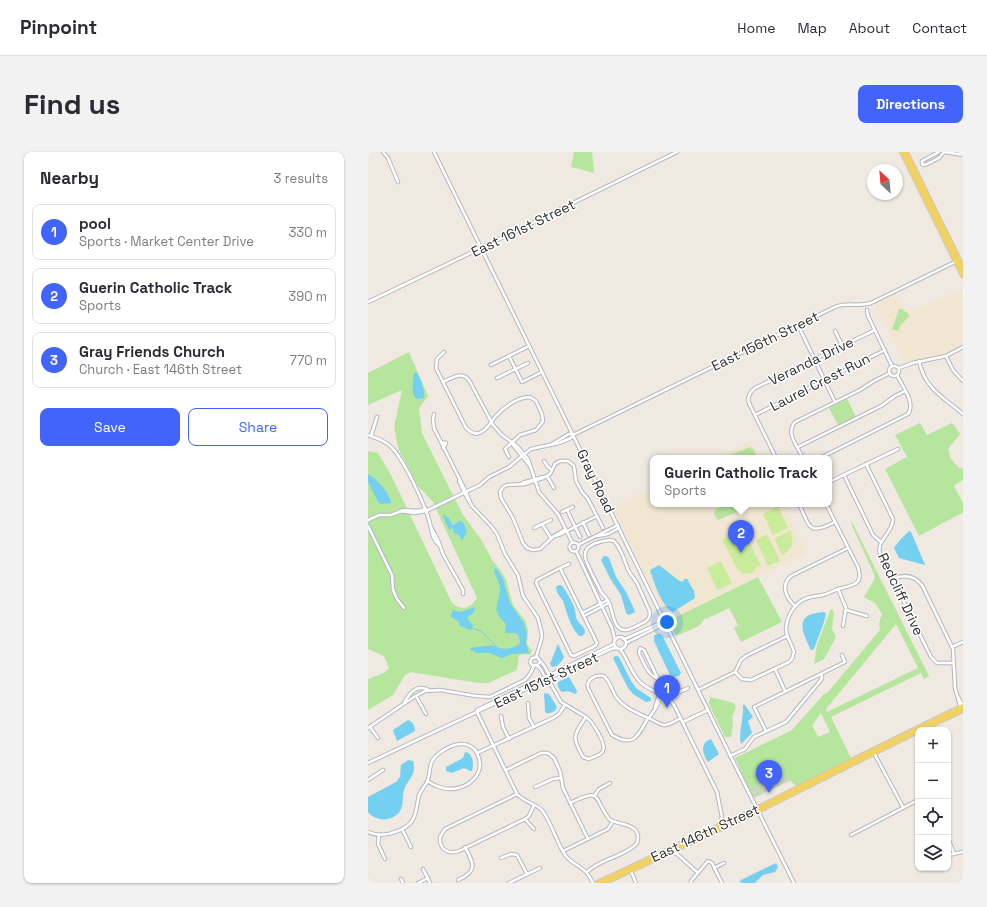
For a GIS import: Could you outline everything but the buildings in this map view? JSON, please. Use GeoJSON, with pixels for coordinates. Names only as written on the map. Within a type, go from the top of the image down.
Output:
{"type":"FeatureCollection","features":[{"type":"Feature","properties":{"kind":"main road"},"geometry":{"type":"LineString","coordinates":[[902,152],[963,268]]}},
{"type":"Feature","properties":{"kind":"main road"},"geometry":{"type":"LineString","coordinates":[[906,152],[958,261],[963,276]]}},
{"type":"Feature","properties":{"kind":"main road","name":"East 146th Street"},"geometry":{"type":"LineString","coordinates":[[604,883],[671,852],[676,852],[962,705]]}},
{"type":"Feature","properties":{"kind":"main road"},"geometry":{"type":"LineString","coordinates":[[927,727],[963,710]]}},
{"type":"Feature","properties":{"kind":"main road","name":"East 146th Street"},"geometry":{"type":"LineString","coordinates":[[597,883],[758,810],[915,732]]}},
{"type":"Feature","properties":{"kind":"street"},"geometry":{"type":"LineString","coordinates":[[383,152],[388,158],[398,182]]}},
{"type":"Feature","properties":{"kind":"street","name":"Gray Road"},"geometry":{"type":"LineString","coordinates":[[434,152],[730,756],[794,883]]}},
{"type":"Feature","properties":{"kind":"street","name":"East 161st Street"},"geometry":{"type":"LineString","coordinates":[[368,302],[677,152]]}},
{"type":"Feature","properties":{"kind":"street"},"geometry":{"type":"LineString","coordinates":[[939,152],[922,161],[922,164],[924,165],[937,159],[945,152],[963,155]]}},
{"type":"Feature","properties":{"kind":"street","name":"East 156th Street"},"geometry":{"type":"LineString","coordinates":[[426,510],[480,485],[489,477],[509,468],[523,455],[534,448],[567,440],[573,435],[839,305],[865,305],[872,303],[958,261]]}},
{"type":"Feature","properties":{"kind":"street"},"geometry":{"type":"LineString","coordinates":[[867,310],[874,330],[892,366],[890,373]]}},
{"type":"Feature","properties":{"kind":"street"},"geometry":{"type":"LineString","coordinates":[[798,325],[835,402]]}},
{"type":"Feature","properties":{"kind":"street","name":"Veranda Drive"},"geometry":{"type":"LineString","coordinates":[[755,415],[749,403],[749,395],[755,388],[874,330]]}},
{"type":"Feature","properties":{"kind":"street"},"geometry":{"type":"LineString","coordinates":[[835,331],[842,345]]}},
{"type":"Feature","properties":{"kind":"street"},"geometry":{"type":"LineString","coordinates":[[491,365],[529,346]]}},
{"type":"Feature","properties":{"kind":"street"},"geometry":{"type":"LineString","coordinates":[[892,366],[897,366],[899,368],[919,361],[946,356],[963,347]]}},
{"type":"Feature","properties":{"kind":"street","name":"Laurel Crest Run"},"geometry":{"type":"LineString","coordinates":[[755,415],[884,350]]}},
{"type":"Feature","properties":{"kind":"street"},"geometry":{"type":"LineString","coordinates":[[444,352],[437,359],[436,365],[443,382],[469,431],[475,434],[481,432],[501,412],[512,404],[526,397],[534,399],[542,414],[543,419],[541,424],[536,430],[522,434],[504,448],[509,457]]}},
{"type":"Feature","properties":{"kind":"street"},"geometry":{"type":"LineString","coordinates":[[509,356],[522,382],[542,372]]}},
{"type":"Feature","properties":{"kind":"street"},"geometry":{"type":"LineString","coordinates":[[946,356],[953,370],[963,381]]}},
{"type":"Feature","properties":{"kind":"street"},"geometry":{"type":"LineString","coordinates":[[919,361],[924,376],[931,388],[963,414]]}},
{"type":"Feature","properties":{"kind":"street"},"geometry":{"type":"LineString","coordinates":[[497,378],[528,363]]}},
{"type":"Feature","properties":{"kind":"street"},"geometry":{"type":"LineString","coordinates":[[897,375],[900,372],[899,368]]}},
{"type":"Feature","properties":{"kind":"street"},"geometry":{"type":"LineString","coordinates":[[890,373],[893,376],[897,375]]}},
{"type":"Feature","properties":{"kind":"street"},"geometry":{"type":"LineString","coordinates":[[802,455],[791,431],[795,422],[860,390],[890,373]]}},
{"type":"Feature","properties":{"kind":"street"},"geometry":{"type":"LineString","coordinates":[[443,382],[457,375],[467,377],[492,422],[502,435],[523,455],[530,466],[540,494],[556,511],[572,542],[578,544],[618,525]]}},
{"type":"Feature","properties":{"kind":"street"},"geometry":{"type":"LineString","coordinates":[[826,455],[905,416],[911,409],[910,403],[897,375]]}},
{"type":"Feature","properties":{"kind":"street"},"geometry":{"type":"LineString","coordinates":[[798,447],[881,406],[905,391]]}},
{"type":"Feature","properties":{"kind":"street"},"geometry":{"type":"LineString","coordinates":[[434,414],[433,425],[459,481],[475,510],[495,530],[505,554],[518,575],[524,596],[539,620],[542,638],[536,657],[532,658],[530,663],[540,668],[548,677]]}},
{"type":"Feature","properties":{"kind":"street"},"geometry":{"type":"LineString","coordinates":[[755,415],[775,455]]}},
{"type":"Feature","properties":{"kind":"street"},"geometry":{"type":"LineString","coordinates":[[377,418],[370,436],[384,442],[395,450],[406,468],[426,510],[431,532],[435,541],[439,545],[463,590],[463,594]]}},
{"type":"Feature","properties":{"kind":"street"},"geometry":{"type":"LineString","coordinates":[[832,481],[898,449]]}},
{"type":"Feature","properties":{"kind":"street"},"geometry":{"type":"LineString","coordinates":[[544,461],[547,467],[552,470]]}},
{"type":"Feature","properties":{"kind":"street"},"geometry":{"type":"LineString","coordinates":[[597,516],[559,532],[544,546],[537,550],[528,549],[523,543],[514,520],[500,494],[506,485],[521,484],[546,476],[555,464],[560,461],[566,461],[572,464],[575,468],[576,480],[580,489],[588,499],[597,516],[603,528]]}},
{"type":"Feature","properties":{"kind":"street","name":"Redcliff Drive"},"geometry":{"type":"LineString","coordinates":[[866,464],[893,519],[891,527],[881,542],[879,552],[932,659],[939,663],[954,663]]}},
{"type":"Feature","properties":{"kind":"street"},"geometry":{"type":"LineString","coordinates":[[844,475],[873,535],[881,542]]}},
{"type":"Feature","properties":{"kind":"street"},"geometry":{"type":"LineString","coordinates":[[546,476],[554,488]]}},
{"type":"Feature","properties":{"kind":"street"},"geometry":{"type":"LineString","coordinates":[[800,507],[809,524],[814,529],[819,529],[835,522]]}},
{"type":"Feature","properties":{"kind":"street"},"geometry":{"type":"LineString","coordinates":[[735,672],[742,679],[751,680],[789,662],[794,656],[793,649],[786,632],[788,619],[795,606],[809,598],[825,595],[838,589],[856,584],[860,578],[858,567],[828,507]]}},
{"type":"Feature","properties":{"kind":"street"},"geometry":{"type":"LineString","coordinates":[[562,512],[572,508]]}},
{"type":"Feature","properties":{"kind":"street"},"geometry":{"type":"LineString","coordinates":[[368,520],[378,516],[391,515],[400,511],[412,512],[426,510]]}},
{"type":"Feature","properties":{"kind":"street"},"geometry":{"type":"LineString","coordinates":[[568,510],[580,537]]}},
{"type":"Feature","properties":{"kind":"street"},"geometry":{"type":"LineString","coordinates":[[534,528],[551,520]]}},
{"type":"Feature","properties":{"kind":"street"},"geometry":{"type":"LineString","coordinates":[[583,522],[589,535]]}},
{"type":"Feature","properties":{"kind":"street"},"geometry":{"type":"LineString","coordinates":[[542,524],[553,537]]}},
{"type":"Feature","properties":{"kind":"street"},"geometry":{"type":"LineString","coordinates":[[368,526],[392,575],[393,590],[397,599],[404,608]]}},
{"type":"Feature","properties":{"kind":"street"},"geometry":{"type":"LineString","coordinates":[[596,536],[608,534],[619,528]]}},
{"type":"Feature","properties":{"kind":"street"},"geometry":{"type":"LineString","coordinates":[[610,540],[614,541],[624,557],[628,570],[650,610],[650,614],[648,619],[627,630],[619,628],[612,615],[609,602],[601,592],[585,558],[586,549],[610,540]]}},
{"type":"Feature","properties":{"kind":"street"},"geometry":{"type":"LineString","coordinates":[[572,542],[569,545],[569,548],[572,551],[576,551]]}},
{"type":"Feature","properties":{"kind":"street"},"geometry":{"type":"LineString","coordinates":[[578,544],[578,549],[576,551],[612,628],[616,648],[620,649],[624,647],[626,643],[665,622]]}},
{"type":"Feature","properties":{"kind":"street"},"geometry":{"type":"LineString","coordinates":[[795,606],[789,600],[785,591],[785,582],[791,576],[848,548]]}},
{"type":"Feature","properties":{"kind":"street"},"geometry":{"type":"LineString","coordinates":[[560,568],[597,644],[573,656],[536,583],[537,580],[560,568],[569,564]]}},
{"type":"Feature","properties":{"kind":"street"},"geometry":{"type":"LineString","coordinates":[[892,579],[900,576],[908,576],[914,578],[920,583],[952,647],[955,684],[958,697],[962,705]]}},
{"type":"Feature","properties":{"kind":"street"},"geometry":{"type":"LineString","coordinates":[[838,589],[846,605],[843,626]]}},
{"type":"Feature","properties":{"kind":"street"},"geometry":{"type":"LineString","coordinates":[[583,614],[609,602]]}},
{"type":"Feature","properties":{"kind":"street"},"geometry":{"type":"LineString","coordinates":[[846,610],[867,616]]}},
{"type":"Feature","properties":{"kind":"street"},"geometry":{"type":"LineString","coordinates":[[612,628],[619,637],[627,638],[665,622]]}},
{"type":"Feature","properties":{"kind":"street"},"geometry":{"type":"LineString","coordinates":[[698,690],[735,672],[741,660],[746,656],[787,636]]}},
{"type":"Feature","properties":{"kind":"street"},"geometry":{"type":"LineString","coordinates":[[615,640],[619,637]]}},
{"type":"Feature","properties":{"kind":"street"},"geometry":{"type":"LineString","coordinates":[[623,638],[626,643]]}},
{"type":"Feature","properties":{"kind":"street"},"geometry":{"type":"LineString","coordinates":[[952,647],[963,642]]}},
{"type":"Feature","properties":{"kind":"street","name":"East 151st Street"},"geometry":{"type":"LineString","coordinates":[[548,677],[614,644]]}},
{"type":"Feature","properties":{"kind":"street"},"geometry":{"type":"LineString","coordinates":[[624,647],[627,659]]}},
{"type":"Feature","properties":{"kind":"street","name":"East 151st Street"},"geometry":{"type":"LineString","coordinates":[[368,763],[548,677],[616,648]]}},
{"type":"Feature","properties":{"kind":"street"},"geometry":{"type":"LineString","coordinates":[[658,679],[647,670],[639,652],[640,648],[644,650],[660,683],[665,687],[676,684],[680,691]]}},
{"type":"Feature","properties":{"kind":"street"},"geometry":{"type":"LineString","coordinates":[[620,649],[639,681],[649,689],[672,702],[681,718],[717,792],[722,817],[717,828]]}},
{"type":"Feature","properties":{"kind":"street"},"geometry":{"type":"LineString","coordinates":[[766,731],[754,707],[845,662],[842,655]]}},
{"type":"Feature","properties":{"kind":"street"},"geometry":{"type":"LineString","coordinates":[[536,657],[544,664],[548,677],[558,697],[565,705],[586,717],[594,725],[604,747],[602,753],[589,759],[583,757],[575,739],[576,732],[586,717]]}},
{"type":"Feature","properties":{"kind":"street"},"geometry":{"type":"LineString","coordinates":[[404,704],[408,695],[414,690],[422,688],[490,697],[525,680],[540,661]]}},
{"type":"Feature","properties":{"kind":"street"},"geometry":{"type":"LineString","coordinates":[[775,669],[786,691]]}},
{"type":"Feature","properties":{"kind":"street"},"geometry":{"type":"LineString","coordinates":[[730,756],[745,749],[753,738],[787,720],[821,680],[821,674]]}},
{"type":"Feature","properties":{"kind":"street"},"geometry":{"type":"LineString","coordinates":[[665,687],[658,698],[655,707],[648,718],[639,735],[635,739],[627,741],[612,735],[588,688],[588,684],[590,679],[598,675],[604,676],[615,696],[621,702],[630,709],[648,718],[664,726],[681,718]]}},
{"type":"Feature","properties":{"kind":"street"},"geometry":{"type":"LineString","coordinates":[[671,686],[675,694],[688,688]]}},
{"type":"Feature","properties":{"kind":"street"},"geometry":{"type":"LineString","coordinates":[[378,738],[369,727],[416,696],[430,690]]}},
{"type":"Feature","properties":{"kind":"street"},"geometry":{"type":"LineString","coordinates":[[416,696],[426,714]]}},
{"type":"Feature","properties":{"kind":"street"},"geometry":{"type":"LineString","coordinates":[[528,703],[529,718],[534,727]]}},
{"type":"Feature","properties":{"kind":"street"},"geometry":{"type":"LineString","coordinates":[[477,753],[557,716],[565,705]]}},
{"type":"Feature","properties":{"kind":"street"},"geometry":{"type":"LineString","coordinates":[[683,722],[708,710]]}},
{"type":"Feature","properties":{"kind":"street"},"geometry":{"type":"LineString","coordinates":[[476,712],[517,794],[523,800],[544,812],[563,851],[568,858],[587,872],[593,883]]}},
{"type":"Feature","properties":{"kind":"street"},"geometry":{"type":"LineString","coordinates":[[501,716],[509,739]]}},
{"type":"Feature","properties":{"kind":"street"},"geometry":{"type":"LineString","coordinates":[[368,832],[379,835],[390,834],[409,824],[415,817],[419,795],[427,781],[431,762],[434,757],[454,745],[462,744],[469,745],[477,753],[480,771],[472,781],[460,787],[450,789],[442,788],[427,781]]}},
{"type":"Feature","properties":{"kind":"street"},"geometry":{"type":"LineString","coordinates":[[506,770],[543,753],[551,755],[560,769],[562,787],[588,839]]}},
{"type":"Feature","properties":{"kind":"street"},"geometry":{"type":"LineString","coordinates":[[874,753],[903,807]]}},
{"type":"Feature","properties":{"kind":"street"},"geometry":{"type":"LineString","coordinates":[[368,780],[383,770]]}},
{"type":"Feature","properties":{"kind":"street"},"geometry":{"type":"LineString","coordinates":[[535,787],[553,779],[561,778]]}},
{"type":"Feature","properties":{"kind":"street"},"geometry":{"type":"LineString","coordinates":[[594,796],[599,789],[610,783]]}},
{"type":"Feature","properties":{"kind":"street"},"geometry":{"type":"LineString","coordinates":[[517,794],[445,830],[440,835],[440,843],[445,850],[456,852],[525,819],[529,816],[534,805]]}},
{"type":"Feature","properties":{"kind":"street"},"geometry":{"type":"LineString","coordinates":[[570,803],[587,795],[594,796],[599,800],[608,818],[633,828],[638,837],[633,847],[594,866],[587,872]]}},
{"type":"Feature","properties":{"kind":"street"},"geometry":{"type":"LineString","coordinates":[[851,835],[915,801]]}},
{"type":"Feature","properties":{"kind":"street"},"geometry":{"type":"LineString","coordinates":[[722,817],[725,820],[731,821]]}},
{"type":"Feature","properties":{"kind":"street"},"geometry":{"type":"LineString","coordinates":[[525,819],[534,829]]}},
{"type":"Feature","properties":{"kind":"street"},"geometry":{"type":"LineString","coordinates":[[563,851],[607,830],[613,821]]}},
{"type":"Feature","properties":{"kind":"street"},"geometry":{"type":"LineString","coordinates":[[402,829],[411,847]]}},
{"type":"Feature","properties":{"kind":"street"},"geometry":{"type":"LineString","coordinates":[[379,835],[378,844],[385,860]]}},
{"type":"Feature","properties":{"kind":"street"},"geometry":{"type":"LineString","coordinates":[[951,846],[954,854]]}},
{"type":"Feature","properties":{"kind":"street"},"geometry":{"type":"LineString","coordinates":[[458,880],[470,874],[473,868],[472,861],[466,847]]}},
{"type":"Feature","properties":{"kind":"street"},"geometry":{"type":"LineString","coordinates":[[676,852],[698,873]]}},
{"type":"Feature","properties":{"kind":"street"},"geometry":{"type":"LineString","coordinates":[[951,854],[963,852]]}},
{"type":"Feature","properties":{"kind":"street"},"geometry":{"type":"LineString","coordinates":[[501,858],[511,854],[517,855],[527,874]]}},
{"type":"Feature","properties":{"kind":"street"},"geometry":{"type":"LineString","coordinates":[[692,883],[691,881],[706,862],[709,861],[712,863],[722,883]]}},
{"type":"Feature","properties":{"kind":"street"},"geometry":{"type":"LineString","coordinates":[[714,868],[724,863]]}},
{"type":"Feature","properties":{"kind":"street"},"geometry":{"type":"LineString","coordinates":[[423,868],[430,883]]}},
{"type":"Feature","properties":{"kind":"street"},"geometry":{"type":"LineString","coordinates":[[509,883],[540,868]]}},
{"type":"Feature","properties":{"kind":"street"},"geometry":{"type":"LineString","coordinates":[[631,871],[636,883]]}},
{"type":"Feature","properties":{"kind":"street"},"geometry":{"type":"LineString","coordinates":[[418,883],[428,878]]}},
{"type":"Feature","properties":{"kind":"street"},"geometry":{"type":"LineString","coordinates":[[401,879],[402,883]]}},
{"type":"Feature","properties":{"kind":"shaded area"},"geometry":{"type":"Polygon","coordinates":[[[963,291],[963,346],[942,355],[905,364],[874,303],[895,293],[902,306],[910,313],[941,298],[963,291]]]}},
{"type":"Feature","properties":{"kind":"shaded area"},"geometry":{"type":"Polygon","coordinates":[[[751,440],[758,455],[720,455],[751,440]]]}},
{"type":"Feature","properties":{"kind":"shaded area"},"geometry":{"type":"Polygon","coordinates":[[[650,489],[650,507],[784,507],[807,553],[668,621],[613,507],[650,489]]]}},
{"type":"Feature","properties":{"kind":"green space"},"geometry":{"type":"Polygon","coordinates":[[[574,152],[592,152],[594,173],[571,167],[574,152]]]}},
{"type":"Feature","properties":{"kind":"green space"},"geometry":{"type":"Polygon","coordinates":[[[899,309],[908,313],[909,316],[900,326],[898,331],[892,329],[899,309]]]}},
{"type":"Feature","properties":{"kind":"green space"},"geometry":{"type":"Polygon","coordinates":[[[409,352],[428,396],[419,408],[422,433],[463,515],[482,541],[492,560],[506,580],[513,605],[525,620],[528,630],[527,644],[532,651],[530,655],[519,655],[517,670],[488,683],[478,683],[411,672],[405,675],[393,695],[368,710],[368,679],[384,673],[389,668],[384,656],[368,649],[368,451],[378,453],[391,475],[452,603],[456,606],[466,608],[472,605],[477,598],[433,502],[418,486],[398,448],[394,427],[402,390],[368,405],[368,373],[409,352]]]}},
{"type":"Feature","properties":{"kind":"green space"},"geometry":{"type":"Polygon","coordinates":[[[847,399],[856,417],[838,425],[829,408],[847,399]]]}},
{"type":"Feature","properties":{"kind":"green space"},"geometry":{"type":"Polygon","coordinates":[[[920,423],[927,435],[952,423],[960,434],[948,449],[951,459],[959,468],[963,468],[963,480],[954,486],[963,503],[963,514],[962,513],[919,536],[885,469],[907,457],[895,435],[920,423]]]}},
{"type":"Feature","properties":{"kind":"green space"},"geometry":{"type":"Polygon","coordinates":[[[750,447],[756,455],[730,455],[750,447]]]}},
{"type":"Feature","properties":{"kind":"green space"},"geometry":{"type":"Polygon","coordinates":[[[720,507],[746,507],[718,520],[714,514],[715,510],[720,507]]]}},
{"type":"Feature","properties":{"kind":"green space"},"geometry":{"type":"Polygon","coordinates":[[[778,507],[788,528],[773,535],[763,514],[778,507]]]}},
{"type":"Feature","properties":{"kind":"green space"},"geometry":{"type":"Polygon","coordinates":[[[851,520],[929,676],[924,679],[921,673],[831,717],[851,758],[797,787],[783,773],[749,789],[735,758],[792,730],[824,694],[828,692],[880,630],[879,623],[882,614],[875,603],[864,597],[875,576],[852,526],[851,520]],[[896,624],[826,709],[827,712],[918,668],[896,624]],[[821,713],[812,725],[818,737],[830,732],[821,713]]]}},
{"type":"Feature","properties":{"kind":"green space"},"geometry":{"type":"Polygon","coordinates":[[[733,531],[741,532],[746,535],[761,566],[759,567],[758,565],[752,573],[744,574],[738,570],[722,539],[726,539],[728,534],[733,531]]]}},
{"type":"Feature","properties":{"kind":"green space"},"geometry":{"type":"Polygon","coordinates":[[[790,531],[792,535],[792,545],[788,551],[782,555],[775,538],[790,531]]]}},
{"type":"Feature","properties":{"kind":"green space"},"geometry":{"type":"Polygon","coordinates":[[[767,534],[780,561],[768,566],[756,540],[767,534]]]}},
{"type":"Feature","properties":{"kind":"green space"},"geometry":{"type":"Polygon","coordinates":[[[721,561],[732,583],[717,590],[707,568],[721,561]]]}},
{"type":"Feature","properties":{"kind":"green space"},"geometry":{"type":"Polygon","coordinates":[[[758,577],[782,622],[741,642],[734,628],[738,625],[729,608],[706,619],[705,618],[699,626],[676,636],[668,621],[758,577]]]}},
{"type":"Feature","properties":{"kind":"green space"},"geometry":{"type":"Polygon","coordinates":[[[832,609],[834,612],[832,629],[836,637],[824,659],[814,664],[817,645],[832,609]]]}},
{"type":"Feature","properties":{"kind":"green space"},"geometry":{"type":"Polygon","coordinates":[[[710,697],[734,703],[736,707],[732,717],[733,723],[731,737],[725,737],[709,704],[710,697]]]}},
{"type":"Feature","properties":{"kind":"green space"},"geometry":{"type":"Polygon","coordinates":[[[783,773],[791,780],[754,798],[749,789],[783,773]]]}},
{"type":"Feature","properties":{"kind":"water"},"geometry":{"type":"Polygon","coordinates":[[[416,372],[420,378],[424,398],[417,399],[414,395],[413,382],[414,373],[416,372]]]}},
{"type":"Feature","properties":{"kind":"water"},"geometry":{"type":"Polygon","coordinates":[[[368,474],[382,487],[388,495],[391,503],[381,504],[378,502],[368,482],[368,474]]]}},
{"type":"Feature","properties":{"kind":"water"},"geometry":{"type":"Polygon","coordinates":[[[443,514],[449,518],[452,525],[459,521],[463,522],[467,531],[462,541],[459,535],[454,533],[453,528],[449,530],[443,514]]]}},
{"type":"Feature","properties":{"kind":"water"},"geometry":{"type":"Polygon","coordinates":[[[909,531],[911,532],[925,565],[899,558],[894,548],[909,531]]]}},
{"type":"Feature","properties":{"kind":"water"},"geometry":{"type":"Polygon","coordinates":[[[604,556],[609,558],[616,577],[626,592],[634,609],[635,612],[629,615],[626,613],[621,595],[601,560],[604,556]]]}},
{"type":"Feature","properties":{"kind":"water"},"geometry":{"type":"Polygon","coordinates":[[[659,565],[678,580],[683,582],[684,579],[687,579],[694,591],[695,598],[673,612],[665,605],[650,570],[659,565]]]}},
{"type":"Feature","properties":{"kind":"water"},"geometry":{"type":"Polygon","coordinates":[[[494,568],[497,569],[503,579],[510,603],[524,623],[527,634],[526,643],[529,653],[512,654],[502,658],[489,653],[477,653],[470,650],[471,648],[489,646],[508,649],[516,646],[520,642],[519,636],[515,633],[505,633],[506,624],[498,615],[497,607],[500,589],[494,568]]]}},
{"type":"Feature","properties":{"kind":"water"},"geometry":{"type":"Polygon","coordinates":[[[559,585],[562,586],[572,602],[577,620],[584,629],[585,633],[582,636],[579,636],[571,624],[563,601],[557,591],[556,587],[559,585]]]}},
{"type":"Feature","properties":{"kind":"water"},"geometry":{"type":"Polygon","coordinates":[[[475,607],[474,612],[468,617],[468,620],[473,625],[471,630],[460,626],[459,622],[450,616],[453,610],[460,612],[475,607]]]}},
{"type":"Feature","properties":{"kind":"water"},"geometry":{"type":"Polygon","coordinates":[[[814,613],[826,613],[822,626],[814,649],[811,650],[802,625],[808,616],[814,613]]]}},
{"type":"Feature","properties":{"kind":"water"},"geometry":{"type":"Polygon","coordinates":[[[660,634],[663,637],[681,673],[679,676],[673,677],[670,675],[654,641],[654,636],[660,634]]]}},
{"type":"Feature","properties":{"kind":"water"},"geometry":{"type":"Polygon","coordinates":[[[558,644],[564,657],[559,664],[552,667],[550,664],[558,644]]]}},
{"type":"Feature","properties":{"kind":"water"},"geometry":{"type":"Polygon","coordinates":[[[618,656],[620,659],[636,688],[651,698],[651,701],[646,702],[633,694],[628,688],[613,658],[618,656]]]}},
{"type":"Feature","properties":{"kind":"water"},"geometry":{"type":"Polygon","coordinates":[[[569,677],[577,691],[576,694],[568,691],[562,692],[558,687],[558,682],[569,677]]]}},
{"type":"Feature","properties":{"kind":"water"},"geometry":{"type":"Polygon","coordinates":[[[544,693],[549,694],[557,707],[551,713],[546,713],[545,711],[544,693]]]}},
{"type":"Feature","properties":{"kind":"water"},"geometry":{"type":"Polygon","coordinates":[[[743,705],[745,705],[753,717],[748,721],[752,733],[741,744],[740,735],[743,705]]]}},
{"type":"Feature","properties":{"kind":"water"},"geometry":{"type":"Polygon","coordinates":[[[408,720],[413,724],[415,731],[397,741],[393,730],[408,720]]]}},
{"type":"Feature","properties":{"kind":"water"},"geometry":{"type":"Polygon","coordinates":[[[711,739],[719,754],[708,762],[704,755],[703,749],[705,743],[711,739]]]}},
{"type":"Feature","properties":{"kind":"water"},"geometry":{"type":"Polygon","coordinates":[[[465,752],[471,756],[473,765],[472,771],[464,768],[452,773],[446,771],[446,767],[463,758],[465,752]]]}},
{"type":"Feature","properties":{"kind":"water"},"geometry":{"type":"Polygon","coordinates":[[[408,760],[413,761],[414,770],[412,777],[404,790],[400,811],[397,815],[389,819],[375,818],[368,812],[368,797],[396,782],[400,777],[401,765],[408,760]]]}},
{"type":"Feature","properties":{"kind":"water"},"geometry":{"type":"Polygon","coordinates":[[[776,863],[778,867],[775,872],[763,875],[755,883],[741,883],[741,880],[776,863]]]}},
{"type":"Feature","properties":{"kind":"waterway"},"geometry":{"type":"LineString","coordinates":[[472,628],[481,631],[495,645]]}},
{"type":"Feature","properties":{"kind":"place","name":"Guerin Catholic Track"},"geometry":{"type":"Point","coordinates":[741,553]}},
{"type":"Feature","properties":{"kind":"place","name":"pool"},"geometry":{"type":"Point","coordinates":[667,708]}},
{"type":"Feature","properties":{"kind":"place","name":"Gray Friends Church"},"geometry":{"type":"Point","coordinates":[769,793]}}]}
